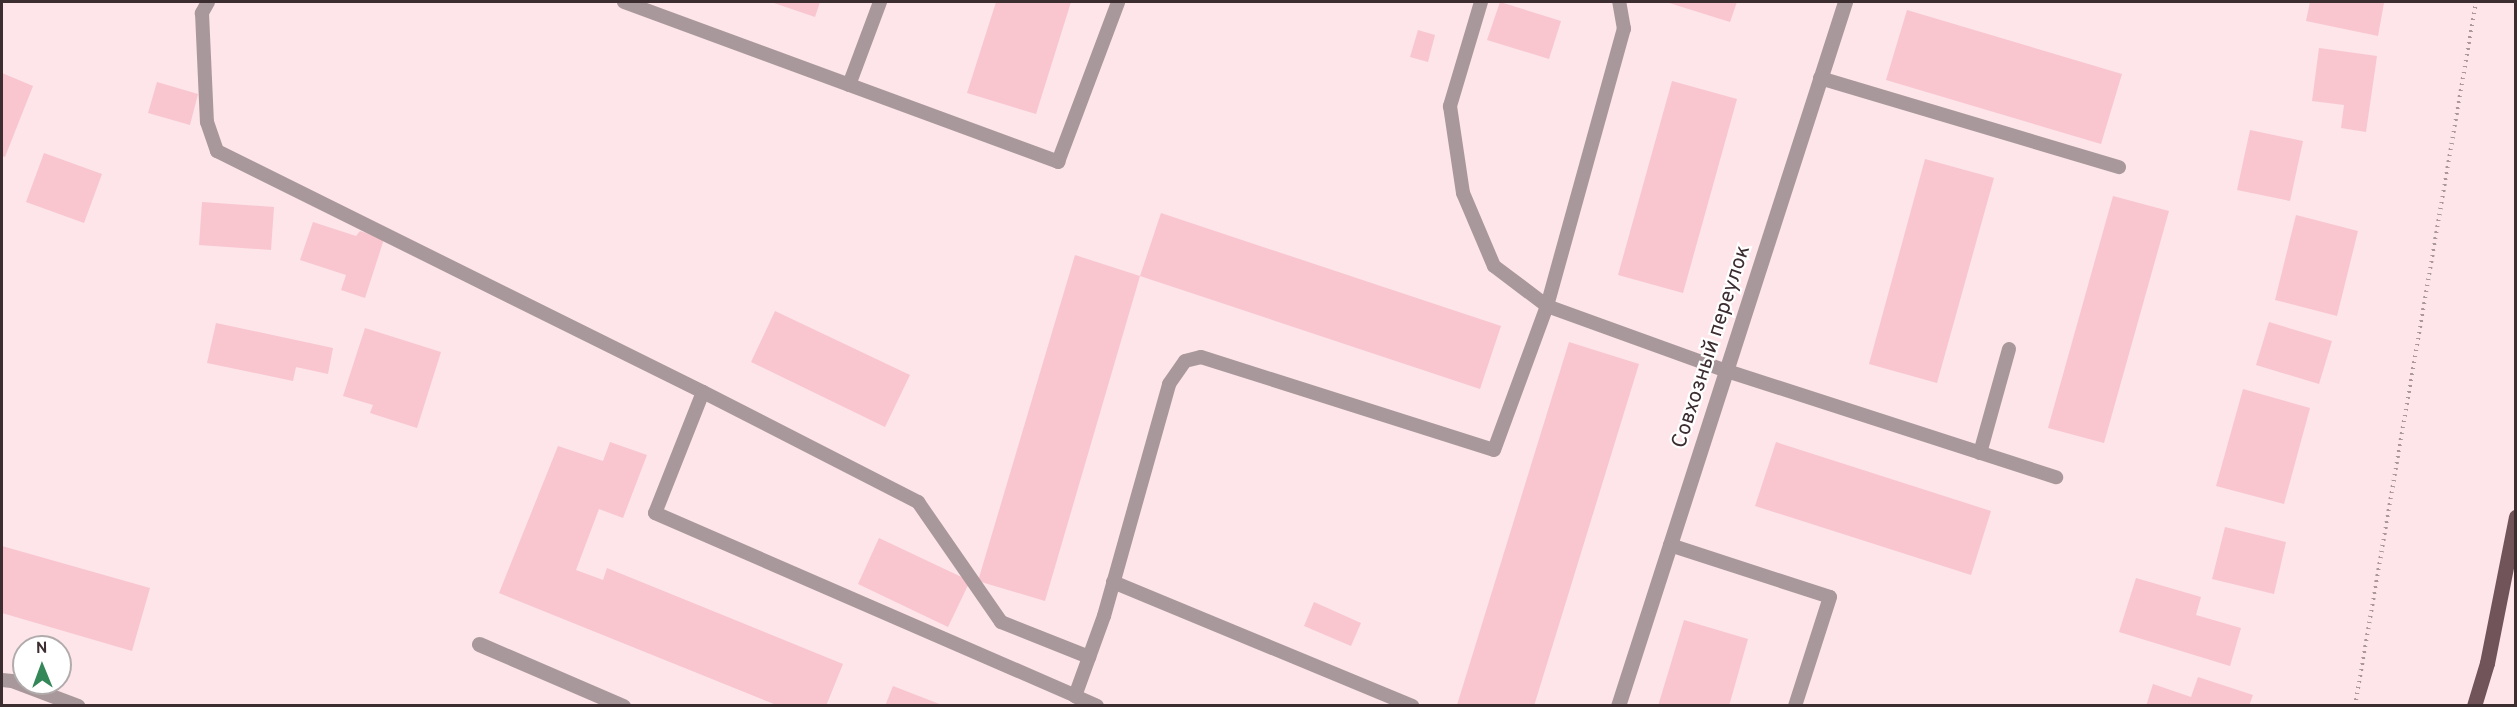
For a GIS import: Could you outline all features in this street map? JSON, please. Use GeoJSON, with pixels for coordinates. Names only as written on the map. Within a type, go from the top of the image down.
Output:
{"type":"FeatureCollection","features":[{"type":"Feature","properties":{"kind":"main road"},"geometry":{"type":"LineString","coordinates":[[2474,705],[2487,663],[2516,517]]}},
{"type":"Feature","properties":{"kind":"street","name":"Совхозный переулок"},"geometry":{"type":"LineString","coordinates":[[1618,705],[1845,2]]}},
{"type":"Feature","properties":{"kind":"street"},"geometry":{"type":"LineString","coordinates":[[479,645],[623,705]]}},
{"type":"Feature","properties":{"kind":"lane"},"geometry":{"type":"LineString","coordinates":[[208,2],[202,13],[207,122],[217,151],[703,392],[918,502],[1000,622],[1089,657]]}},
{"type":"Feature","properties":{"kind":"lane"},"geometry":{"type":"LineString","coordinates":[[624,2],[1058,162],[1118,2]]}},
{"type":"Feature","properties":{"kind":"lane"},"geometry":{"type":"LineString","coordinates":[[849,85],[880,2]]}},
{"type":"Feature","properties":{"kind":"lane"},"geometry":{"type":"LineString","coordinates":[[1481,2],[1450,106],[1463,193],[1494,266],[1546,306],[1727,371],[2056,477]]}},
{"type":"Feature","properties":{"kind":"lane"},"geometry":{"type":"LineString","coordinates":[[1075,696],[1113,582],[1169,384],[1185,361],[1200,357],[1494,450],[1546,306],[1624,29],[1619,2]]}},
{"type":"Feature","properties":{"kind":"lane"},"geometry":{"type":"LineString","coordinates":[[1820,78],[2119,167]]}},
{"type":"Feature","properties":{"kind":"lane"},"geometry":{"type":"LineString","coordinates":[[1980,453],[2009,349]]}},
{"type":"Feature","properties":{"kind":"lane"},"geometry":{"type":"LineString","coordinates":[[703,392],[655,513],[1097,705]]}},
{"type":"Feature","properties":{"kind":"lane"},"geometry":{"type":"LineString","coordinates":[[1670,545],[1830,597],[1795,705]]}},
{"type":"Feature","properties":{"kind":"lane"},"geometry":{"type":"LineString","coordinates":[[1113,582],[1412,705]]}},
{"type":"Feature","properties":{"kind":"lane"},"geometry":{"type":"LineString","coordinates":[[5,679],[78,705]]}},
{"type":"Feature","properties":{"kind":"path"},"geometry":{"type":"LineString","coordinates":[[2355,705],[2476,2]]}},
{"type":"Feature","properties":{"kind":"building"},"geometry":{"type":"Polygon","coordinates":[[[771,2],[820,2],[815,17],[771,2]]]}},
{"type":"Feature","properties":{"kind":"building"},"geometry":{"type":"Polygon","coordinates":[[[996,2],[1071,2],[1036,114],[967,93],[996,2]]]}},
{"type":"Feature","properties":{"kind":"building"},"geometry":{"type":"Polygon","coordinates":[[[1500,2],[1561,21],[1549,59],[1487,40],[1500,2]]]}},
{"type":"Feature","properties":{"kind":"building"},"geometry":{"type":"Polygon","coordinates":[[[1666,2],[1737,2],[1730,22],[1666,2]]]}},
{"type":"Feature","properties":{"kind":"building"},"geometry":{"type":"Polygon","coordinates":[[[2310,2],[2384,3],[2378,36],[2306,21],[2310,2]]]}},
{"type":"Feature","properties":{"kind":"building"},"geometry":{"type":"Polygon","coordinates":[[[1907,10],[2122,74],[2101,144],[1886,80],[1907,10]]]}},
{"type":"Feature","properties":{"kind":"building"},"geometry":{"type":"Polygon","coordinates":[[[1418,30],[1435,35],[1428,62],[1410,57],[1418,30]]]}},
{"type":"Feature","properties":{"kind":"building"},"geometry":{"type":"Polygon","coordinates":[[[2319,48],[2377,56],[2366,132],[2341,128],[2344,105],[2312,101],[2319,48]]]}},
{"type":"Feature","properties":{"kind":"building"},"geometry":{"type":"Polygon","coordinates":[[[2,73],[33,86],[5,157],[2,156],[2,73]]]}},
{"type":"Feature","properties":{"kind":"building"},"geometry":{"type":"Polygon","coordinates":[[[1672,81],[1737,99],[1683,293],[1618,275],[1672,81]]]}},
{"type":"Feature","properties":{"kind":"building"},"geometry":{"type":"Polygon","coordinates":[[[157,82],[198,94],[190,125],[148,113],[157,82]]]}},
{"type":"Feature","properties":{"kind":"building"},"geometry":{"type":"Polygon","coordinates":[[[2250,130],[2303,141],[2290,201],[2237,190],[2250,130]]]}},
{"type":"Feature","properties":{"kind":"building"},"geometry":{"type":"Polygon","coordinates":[[[44,153],[102,174],[84,223],[26,202],[44,153]]]}},
{"type":"Feature","properties":{"kind":"building"},"geometry":{"type":"Polygon","coordinates":[[[1925,159],[1994,178],[1937,383],[1869,364],[1925,159]]]}},
{"type":"Feature","properties":{"kind":"building"},"geometry":{"type":"Polygon","coordinates":[[[2113,196],[2169,211],[2104,443],[2048,428],[2113,196]]]}},
{"type":"Feature","properties":{"kind":"building"},"geometry":{"type":"Polygon","coordinates":[[[202,202],[274,207],[271,250],[199,245],[202,202]]]}},
{"type":"Feature","properties":{"kind":"building"},"geometry":{"type":"Polygon","coordinates":[[[1161,213],[1501,326],[1480,389],[1140,276],[1161,213]]]}},
{"type":"Feature","properties":{"kind":"building"},"geometry":{"type":"Polygon","coordinates":[[[2296,215],[2358,231],[2337,316],[2275,300],[2296,215]]]}},
{"type":"Feature","properties":{"kind":"building"},"geometry":{"type":"Polygon","coordinates":[[[313,222],[356,236],[360,231],[384,239],[365,298],[341,290],[346,275],[300,260],[313,222]]]}},
{"type":"Feature","properties":{"kind":"building"},"geometry":{"type":"Polygon","coordinates":[[[1075,255],[1140,276],[1045,601],[978,581],[1075,255]]]}},
{"type":"Feature","properties":{"kind":"building"},"geometry":{"type":"Polygon","coordinates":[[[775,311],[910,375],[885,427],[751,362],[775,311]]]}},
{"type":"Feature","properties":{"kind":"building"},"geometry":{"type":"Polygon","coordinates":[[[2269,322],[2332,341],[2319,384],[2256,365],[2269,322]]]}},
{"type":"Feature","properties":{"kind":"building"},"geometry":{"type":"Polygon","coordinates":[[[216,323],[333,348],[328,374],[296,367],[293,381],[207,363],[216,323]]]}},
{"type":"Feature","properties":{"kind":"building"},"geometry":{"type":"Polygon","coordinates":[[[365,328],[441,352],[417,428],[370,413],[373,405],[343,396],[365,328]]]}},
{"type":"Feature","properties":{"kind":"building"},"geometry":{"type":"Polygon","coordinates":[[[1569,342],[1639,364],[1534,706],[1457,705],[1569,342]]]}},
{"type":"Feature","properties":{"kind":"building"},"geometry":{"type":"Polygon","coordinates":[[[2243,389],[2310,408],[2284,504],[2216,486],[2243,389]]]}},
{"type":"Feature","properties":{"kind":"building"},"geometry":{"type":"Polygon","coordinates":[[[610,442],[647,455],[623,518],[599,509],[576,570],[603,580],[607,568],[843,664],[826,706],[779,706],[499,593],[558,446],[603,461],[610,442]]]}},
{"type":"Feature","properties":{"kind":"building"},"geometry":{"type":"Polygon","coordinates":[[[1776,442],[1991,511],[1971,575],[1755,506],[1776,442]]]}},
{"type":"Feature","properties":{"kind":"building"},"geometry":{"type":"Polygon","coordinates":[[[2225,527],[2286,542],[2274,594],[2212,579],[2225,527]]]}},
{"type":"Feature","properties":{"kind":"building"},"geometry":{"type":"Polygon","coordinates":[[[879,538],[970,581],[948,627],[858,584],[879,538]]]}},
{"type":"Feature","properties":{"kind":"building"},"geometry":{"type":"Polygon","coordinates":[[[2,546],[150,588],[132,651],[2,613],[2,546]]]}},
{"type":"Feature","properties":{"kind":"building"},"geometry":{"type":"Polygon","coordinates":[[[2136,578],[2201,597],[2196,615],[2241,628],[2230,666],[2119,632],[2136,578]]]}},
{"type":"Feature","properties":{"kind":"building"},"geometry":{"type":"Polygon","coordinates":[[[1314,602],[1361,623],[1351,646],[1304,626],[1314,602]]]}},
{"type":"Feature","properties":{"kind":"building"},"geometry":{"type":"Polygon","coordinates":[[[1684,620],[1748,639],[1729,706],[1658,706],[1684,620]]]}},
{"type":"Feature","properties":{"kind":"building"},"geometry":{"type":"Polygon","coordinates":[[[2198,677],[2253,695],[2249,706],[2146,706],[2153,684],[2191,697],[2198,677]]]}},
{"type":"Feature","properties":{"kind":"building"},"geometry":{"type":"Polygon","coordinates":[[[893,686],[942,705],[942,706],[885,706],[893,686]]]}}]}
